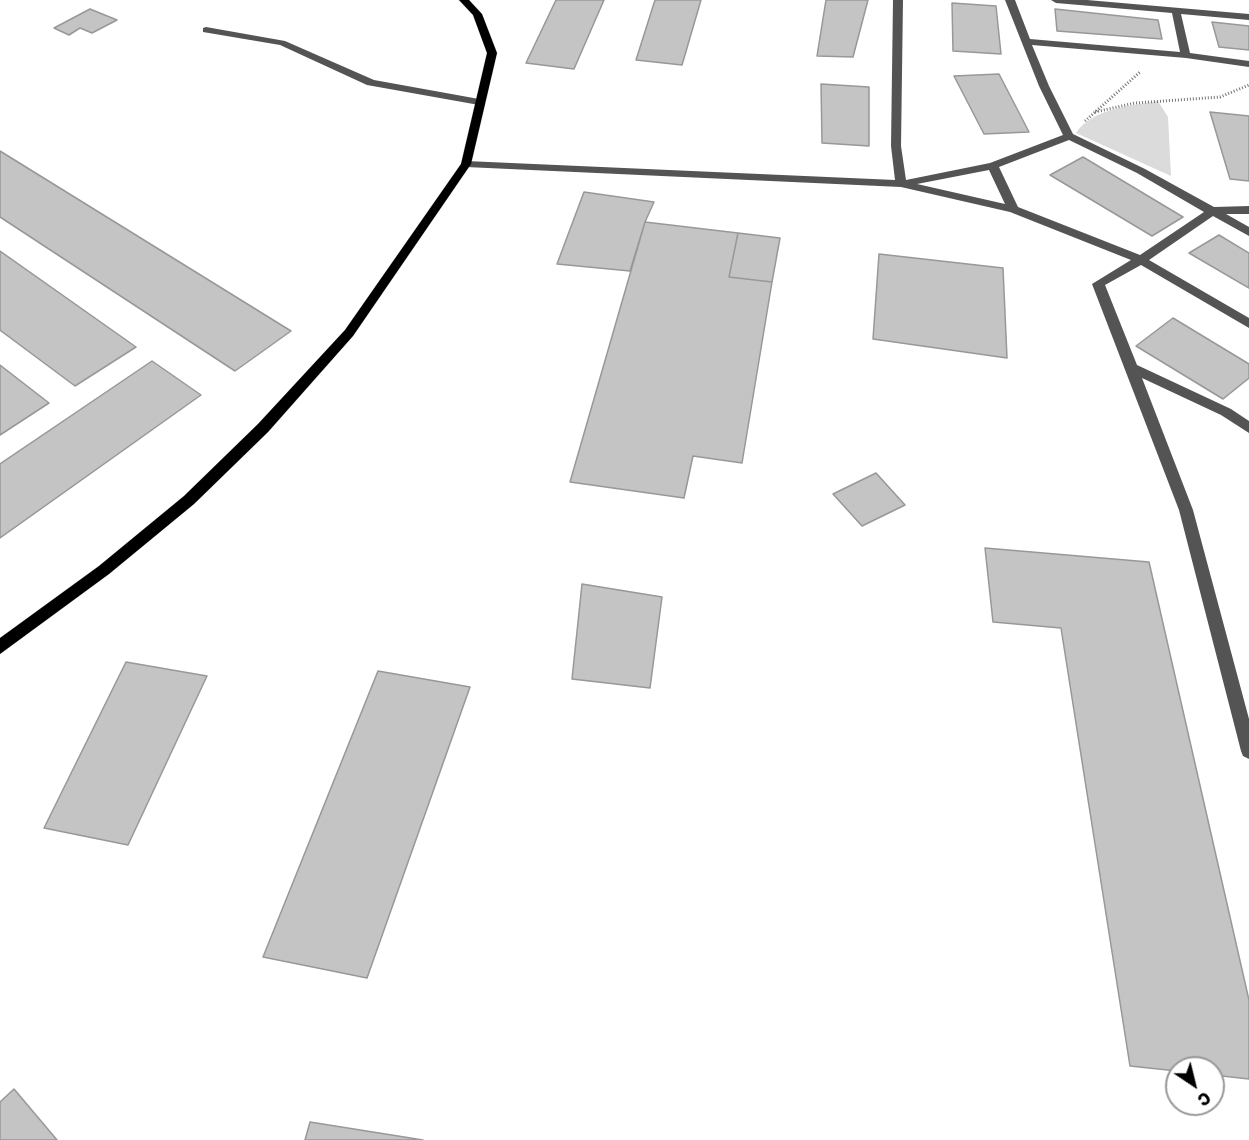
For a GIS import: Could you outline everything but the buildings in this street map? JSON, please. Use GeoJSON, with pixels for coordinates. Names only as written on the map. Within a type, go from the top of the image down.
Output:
{"type":"FeatureCollection","features":[{"type":"Feature","properties":{"kind":"main road"},"geometry":{"type":"LineString","coordinates":[[0,647],[104,570],[197,492],[263,428],[349,333],[466,164],[492,53],[477,14],[464,0]]}},
{"type":"Feature","properties":{"kind":"street"},"geometry":{"type":"LineString","coordinates":[[898,0],[896,146],[901,184]]}},
{"type":"Feature","properties":{"kind":"street"},"geometry":{"type":"LineString","coordinates":[[1010,0],[1025,41],[1069,136],[1141,171],[1249,232]]}},
{"type":"Feature","properties":{"kind":"street"},"geometry":{"type":"LineString","coordinates":[[1062,0],[1249,17]]}},
{"type":"Feature","properties":{"kind":"street"},"geometry":{"type":"LineString","coordinates":[[1176,11],[1186,55]]}},
{"type":"Feature","properties":{"kind":"street"},"geometry":{"type":"LineString","coordinates":[[206,30],[282,43],[371,83],[479,102]]}},
{"type":"Feature","properties":{"kind":"street"},"geometry":{"type":"LineString","coordinates":[[1025,41],[1186,55],[1249,64]]}},
{"type":"Feature","properties":{"kind":"street"},"geometry":{"type":"LineString","coordinates":[[901,184],[993,166],[1069,136]]}},
{"type":"Feature","properties":{"kind":"street"},"geometry":{"type":"LineString","coordinates":[[466,164],[901,184],[1013,209],[1141,260],[1249,324]]}},
{"type":"Feature","properties":{"kind":"street"},"geometry":{"type":"LineString","coordinates":[[993,166],[1013,209]]}},
{"type":"Feature","properties":{"kind":"street"},"geometry":{"type":"LineString","coordinates":[[1249,210],[1213,211],[1141,260],[1098,284],[1186,510],[1249,751]]}},
{"type":"Feature","properties":{"kind":"street"},"geometry":{"type":"LineString","coordinates":[[1132,368],[1247,422]]}},
{"type":"Feature","properties":{"kind":"path"},"geometry":{"type":"LineString","coordinates":[[1069,136],[1161,53]]}},
{"type":"Feature","properties":{"kind":"path"},"geometry":{"type":"LineString","coordinates":[[1095,112],[1135,103],[1220,97],[1249,85]]}},
{"type":"Feature","properties":{"kind":"shaded area"},"geometry":{"type":"Polygon","coordinates":[[[1158,101],[1168,117],[1171,176],[1076,133],[1092,118],[1102,113],[1158,101]]]}}]}
